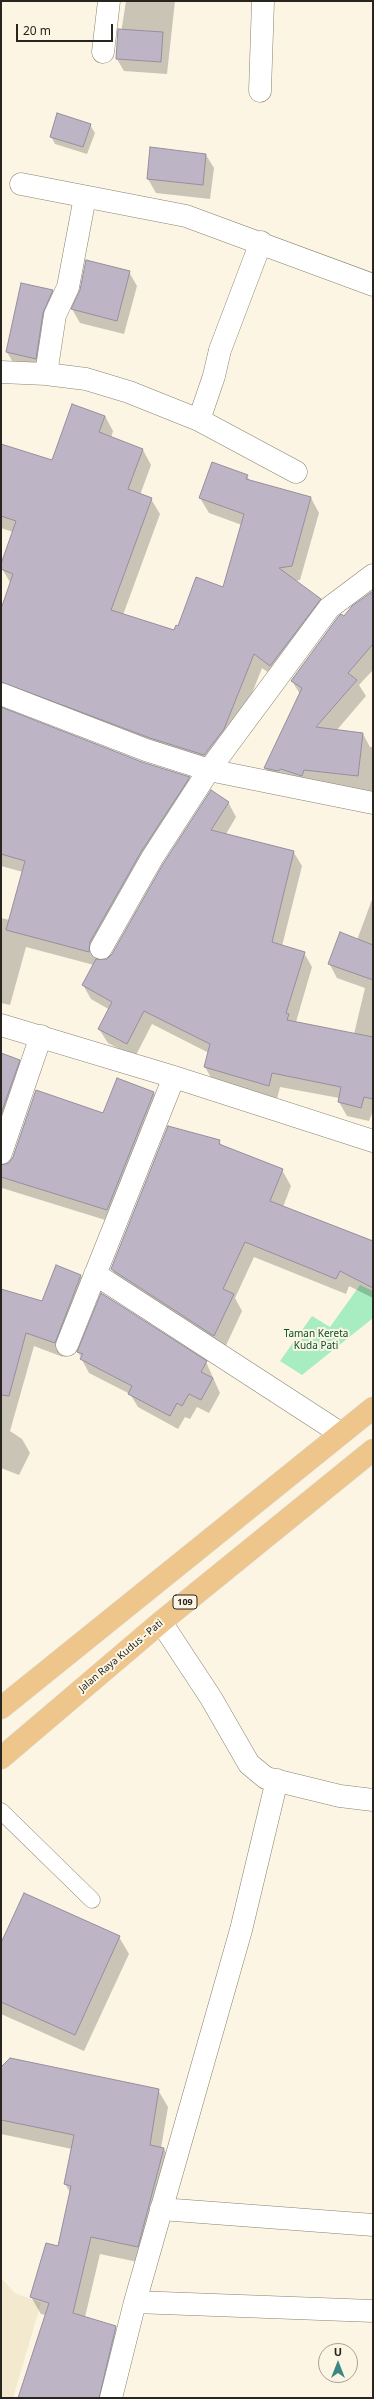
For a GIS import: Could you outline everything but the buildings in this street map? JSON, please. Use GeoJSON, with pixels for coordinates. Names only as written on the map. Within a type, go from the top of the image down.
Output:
{"type":"FeatureCollection","features":[{"type":"Feature","properties":{"kind":"main road"},"geometry":{"type":"LineString","coordinates":[[1,1708],[373,1408]]}},
{"type":"Feature","properties":{"kind":"main road","name":"Jalan Raya Kudus - Pati"},"geometry":{"type":"LineString","coordinates":[[1,1758],[161,1622],[373,1450]]}},
{"type":"Feature","properties":{"kind":"street"},"geometry":{"type":"LineString","coordinates":[[103,52],[109,1]]}},
{"type":"Feature","properties":{"kind":"street"},"geometry":{"type":"LineString","coordinates":[[260,91],[263,1]]}},
{"type":"Feature","properties":{"kind":"street"},"geometry":{"type":"LineString","coordinates":[[22,184],[186,216],[261,242],[373,285]]}},
{"type":"Feature","properties":{"kind":"street"},"geometry":{"type":"LineString","coordinates":[[46,374],[55,315],[68,287],[85,197]]}},
{"type":"Feature","properties":{"kind":"street"},"geometry":{"type":"LineString","coordinates":[[199,420],[214,376],[220,350],[261,242]]}},
{"type":"Feature","properties":{"kind":"street"},"geometry":{"type":"LineString","coordinates":[[1,372],[46,374],[86,379],[129,392],[199,420],[296,472]]}},
{"type":"Feature","properties":{"kind":"street"},"geometry":{"type":"LineString","coordinates":[[101,948],[152,858],[209,770],[330,608],[373,575]]}},
{"type":"Feature","properties":{"kind":"street"},"geometry":{"type":"LineString","coordinates":[[1,694],[146,750],[209,770],[373,803]]}},
{"type":"Feature","properties":{"kind":"street"},"geometry":{"type":"LineString","coordinates":[[1,1025],[174,1077],[373,1141]]}},
{"type":"Feature","properties":{"kind":"street"},"geometry":{"type":"LineString","coordinates":[[1,1153],[41,1036]]}},
{"type":"Feature","properties":{"kind":"street"},"geometry":{"type":"LineString","coordinates":[[67,1345],[174,1077]]}},
{"type":"Feature","properties":{"kind":"street"},"geometry":{"type":"LineString","coordinates":[[95,1274],[340,1434]]}},
{"type":"Feature","properties":{"kind":"street"},"geometry":{"type":"LineString","coordinates":[[161,1622],[211,1698],[249,1764],[266,1778],[340,1796],[373,1800]]}},
{"type":"Feature","properties":{"kind":"street"},"geometry":{"type":"LineString","coordinates":[[111,2398],[135,2302],[241,1930],[277,1780]]}},
{"type":"Feature","properties":{"kind":"street"},"geometry":{"type":"LineString","coordinates":[[161,2209],[373,2225]]}},
{"type":"Feature","properties":{"kind":"street"},"geometry":{"type":"LineString","coordinates":[[135,2302],[373,2312]]}},
{"type":"Feature","properties":{"kind":"lane"},"geometry":{"type":"LineString","coordinates":[[1,1811],[92,1900]]}},
{"type":"Feature","properties":{"kind":"shaded area"},"geometry":{"type":"Polygon","coordinates":[[[1,2278],[15,2293],[41,2303],[13,2398],[1,2398],[1,2278]]]}},
{"type":"Feature","properties":{"kind":"green space","name":"Taman Kereta Kuda Pati"},"geometry":{"type":"Polygon","coordinates":[[[360,1285],[373,1291],[373,1318],[302,1375],[280,1361],[312,1316],[330,1327],[360,1285]]]}}]}
